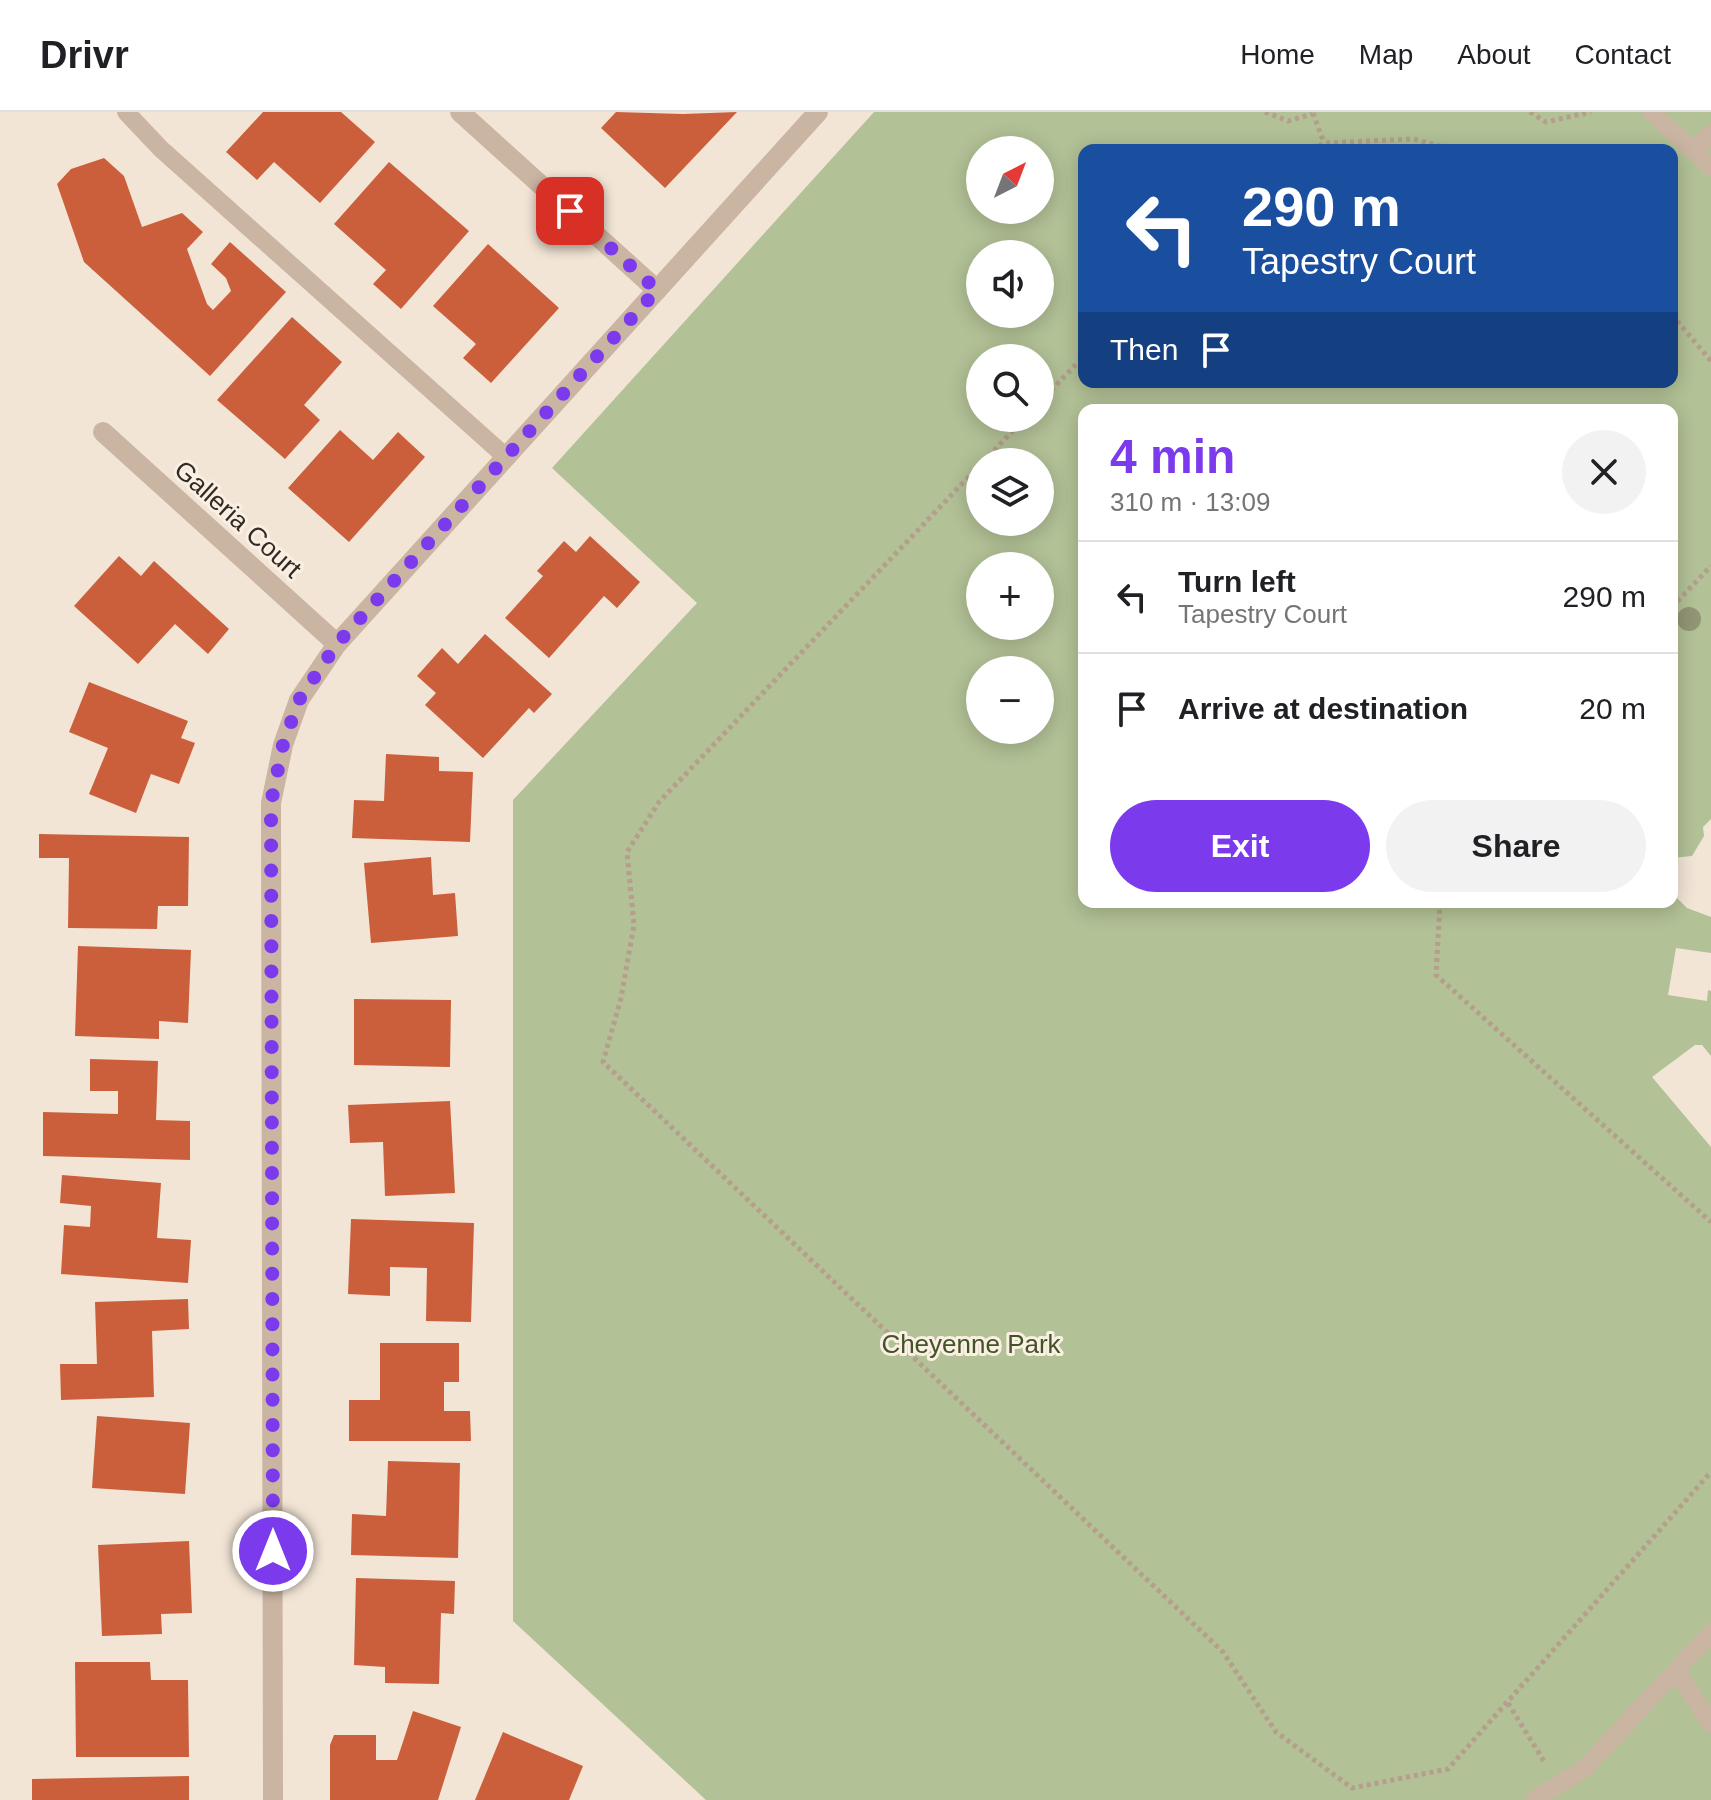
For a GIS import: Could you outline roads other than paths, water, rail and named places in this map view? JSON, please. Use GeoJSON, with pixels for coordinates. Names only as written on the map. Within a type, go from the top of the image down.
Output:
{"type":"FeatureCollection","features":[{"type":"Feature","properties":{"kind":"street"},"geometry":{"type":"LineString","coordinates":[[460,112],[657,290]]}},
{"type":"Feature","properties":{"kind":"street"},"geometry":{"type":"LineString","coordinates":[[273,1800],[271,803],[283,745],[299,700],[337,644],[657,290],[808,115]]}},
{"type":"Feature","properties":{"kind":"street","name":"Galleria Court"},"geometry":{"type":"LineString","coordinates":[[103,432],[337,644]]}},
{"type":"Feature","properties":{"kind":"lane"},"geometry":{"type":"LineString","coordinates":[[126,112],[161,149],[506,457]]}},
{"type":"Feature","properties":{"kind":"lane"},"geometry":{"type":"LineString","coordinates":[[1651,112],[1711,167]]}},
{"type":"Feature","properties":{"kind":"lane"},"geometry":{"type":"LineString","coordinates":[[1694,151],[1711,133]]}},
{"type":"Feature","properties":{"kind":"lane"},"geometry":{"type":"LineString","coordinates":[[1534,1800],[1584,1769],[1711,1633]]}},
{"type":"Feature","properties":{"kind":"lane"},"geometry":{"type":"LineString","coordinates":[[1676,1670],[1711,1724]]}},
{"type":"Feature","properties":{"kind":"park label","name":"Cheyenne Park"},"geometry":{"type":"Point","coordinates":[971,1344]}}]}
